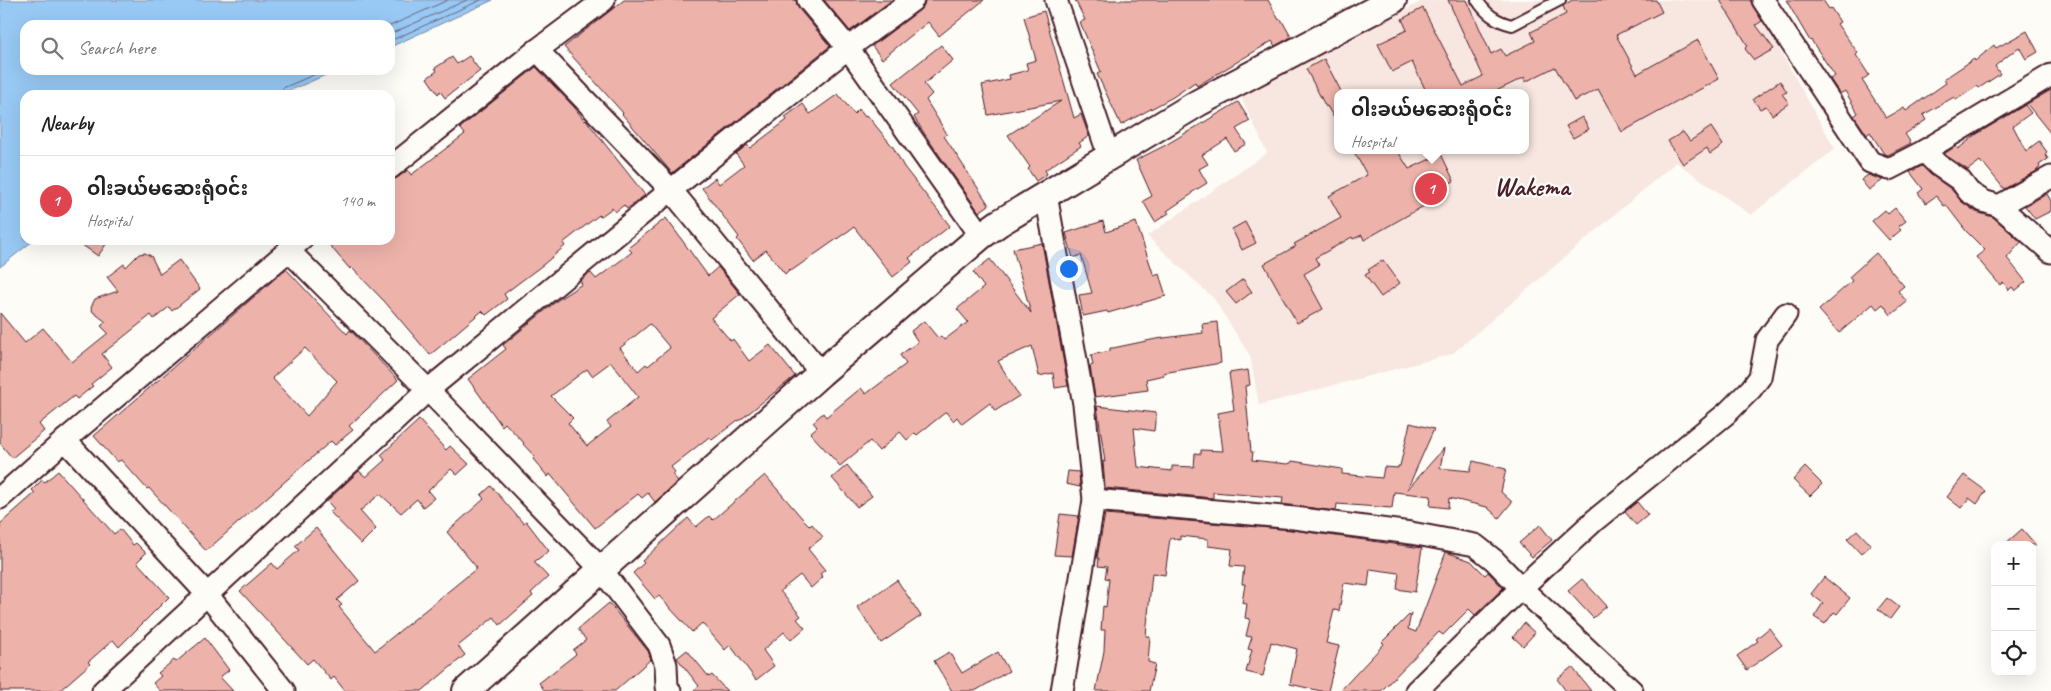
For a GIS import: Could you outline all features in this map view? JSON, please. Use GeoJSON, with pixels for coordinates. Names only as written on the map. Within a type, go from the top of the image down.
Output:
{"type":"FeatureCollection","features":[{"type":"Feature","properties":{"kind":"street"},"geometry":{"type":"LineString","coordinates":[[395,164],[537,50],[604,0]]}},
{"type":"Feature","properties":{"kind":"street"},"geometry":{"type":"LineString","coordinates":[[808,0],[848,48],[981,236]]}},
{"type":"Feature","properties":{"kind":"street"},"geometry":{"type":"LineString","coordinates":[[103,691],[206,593],[428,390],[671,190],[848,48],[913,0]]}},
{"type":"Feature","properties":{"kind":"street"},"geometry":{"type":"LineString","coordinates":[[466,691],[821,373],[981,236],[999,223],[1198,103],[1393,0]]}},
{"type":"Feature","properties":{"kind":"street"},"geometry":{"type":"LineString","coordinates":[[1763,0],[1870,162],[1889,169],[1924,151],[2051,75]]}},
{"type":"Feature","properties":{"kind":"street"},"geometry":{"type":"LineString","coordinates":[[1062,2],[1109,156]]}},
{"type":"Feature","properties":{"kind":"street"},"geometry":{"type":"LineString","coordinates":[[537,50],[671,190],[821,373]]}},
{"type":"Feature","properties":{"kind":"street"},"geometry":{"type":"LineString","coordinates":[[1924,151],[1938,165],[1960,180],[1969,192],[1983,201],[1998,206],[2051,252]]}},
{"type":"Feature","properties":{"kind":"street"},"geometry":{"type":"LineString","coordinates":[[1998,206],[2051,177]]}},
{"type":"Feature","properties":{"kind":"street"},"geometry":{"type":"LineString","coordinates":[[1046,195],[1084,404],[1094,500],[1062,691]]}},
{"type":"Feature","properties":{"kind":"street"},"geometry":{"type":"LineString","coordinates":[[0,498],[65,440],[294,245],[428,390],[601,569],[659,645],[666,665],[666,687],[670,691]]}},
{"type":"Feature","properties":{"kind":"street"},"geometry":{"type":"LineString","coordinates":[[1416,691],[1521,588],[1595,520],[1728,414],[1760,377],[1767,340],[1786,314]]}},
{"type":"Feature","properties":{"kind":"street"},"geometry":{"type":"LineString","coordinates":[[65,440],[206,593],[284,691]]}},
{"type":"Feature","properties":{"kind":"street"},"geometry":{"type":"LineString","coordinates":[[1094,500],[1294,518],[1411,533],[1475,545],[1494,560],[1521,588],[1632,691]]}},
{"type":"Feature","properties":{"kind":"lane"},"geometry":{"type":"LineString","coordinates":[[1477,0],[1483,9],[1497,21],[1512,25],[1560,0]]}},
{"type":"Feature","properties":{"kind":"shaded area"},"geometry":{"type":"Polygon","coordinates":[[[1424,0],[1752,0],[1835,149],[1751,215],[1676,162],[1452,354],[1259,405],[1250,356],[1214,299],[1147,236],[1267,153],[1240,95],[1424,0]]]}},
{"type":"Feature","properties":{"kind":"water"},"geometry":{"type":"Polygon","coordinates":[[[0,0],[493,0],[395,45],[395,20],[20,20],[20,75],[326,75],[291,90],[20,90],[20,245],[28,245],[0,267],[0,0]]]}},
{"type":"Feature","properties":{"kind":"building"},"geometry":{"type":"Polygon","coordinates":[[[624,0],[796,0],[798,8],[830,46],[672,173],[623,113],[564,47],[624,0]]]}},
{"type":"Feature","properties":{"kind":"building"},"geometry":{"type":"Polygon","coordinates":[[[824,0],[892,0],[850,31],[824,0]]]}},
{"type":"Feature","properties":{"kind":"building"},"geometry":{"type":"Polygon","coordinates":[[[925,0],[984,0],[939,36],[928,22],[882,59],[872,46],[920,10],[925,0]]]}},
{"type":"Feature","properties":{"kind":"building"},"geometry":{"type":"Polygon","coordinates":[[[1075,0],[1268,0],[1291,37],[1275,46],[1272,41],[1197,86],[1195,82],[1173,97],[1121,125],[1097,74],[1101,72],[1080,22],[1085,20],[1075,0]]]}},
{"type":"Feature","properties":{"kind":"building"},"geometry":{"type":"Polygon","coordinates":[[[1448,0],[1467,0],[1491,54],[1501,49],[1505,56],[1535,41],[1531,32],[1566,14],[1563,6],[1572,0],[1656,0],[1662,12],[1616,35],[1637,74],[1698,40],[1719,79],[1622,132],[1598,89],[1574,101],[1555,67],[1525,82],[1525,77],[1500,89],[1425,89],[1412,62],[1392,72],[1378,44],[1407,30],[1402,19],[1423,8],[1463,86],[1483,76],[1448,0]]]}},
{"type":"Feature","properties":{"kind":"building"},"geometry":{"type":"Polygon","coordinates":[[[1720,0],[1750,0],[1762,21],[1756,25],[1774,49],[1754,60],[1745,49],[1748,46],[1720,0]]]}},
{"type":"Feature","properties":{"kind":"building"},"geometry":{"type":"Polygon","coordinates":[[[1786,0],[1823,0],[1829,9],[1831,8],[1840,22],[1837,24],[1858,53],[1856,55],[1869,75],[1862,80],[1886,118],[1904,108],[1906,111],[1946,83],[1944,79],[1974,59],[1975,61],[1994,45],[1996,48],[2027,31],[2038,52],[2026,59],[2019,47],[1995,66],[2000,74],[1979,88],[1977,86],[1956,100],[1954,97],[1923,115],[1926,120],[1905,134],[1911,143],[1888,155],[1884,154],[1870,132],[1867,135],[1854,116],[1858,113],[1845,91],[1840,94],[1830,79],[1835,76],[1810,41],[1786,0]]]}},
{"type":"Feature","properties":{"kind":"building"},"geometry":{"type":"Polygon","coordinates":[[[1044,11],[1074,118],[1081,114],[1089,136],[1079,143],[1081,146],[1045,170],[1047,174],[1036,181],[1028,169],[1030,167],[1008,135],[1061,101],[988,115],[982,85],[1010,79],[1009,75],[1028,70],[1026,63],[1036,60],[1024,17],[1044,11]]]}},
{"type":"Feature","properties":{"kind":"building"},"geometry":{"type":"Polygon","coordinates":[[[941,45],[953,60],[924,84],[932,94],[926,100],[947,134],[944,136],[989,205],[979,212],[914,117],[918,114],[893,83],[941,45]]]}},
{"type":"Feature","properties":{"kind":"building"},"geometry":{"type":"Polygon","coordinates":[[[469,56],[480,71],[445,98],[440,91],[438,94],[427,78],[437,71],[435,68],[452,57],[457,64],[469,56]]]}},
{"type":"Feature","properties":{"kind":"building"},"geometry":{"type":"Polygon","coordinates":[[[1324,59],[1340,89],[1334,89],[1334,118],[1326,107],[1306,69],[1324,59]]]}},
{"type":"Feature","properties":{"kind":"building"},"geometry":{"type":"Polygon","coordinates":[[[536,67],[586,120],[645,195],[627,209],[624,205],[615,212],[612,208],[600,217],[599,215],[563,243],[565,246],[544,264],[504,294],[507,299],[486,315],[482,311],[430,355],[385,302],[351,267],[350,269],[329,245],[395,245],[395,179],[408,170],[411,175],[465,134],[460,128],[536,67]]]}},
{"type":"Feature","properties":{"kind":"building"},"geometry":{"type":"Polygon","coordinates":[[[1780,81],[1787,92],[1782,94],[1789,103],[1772,115],[1766,106],[1760,109],[1753,99],[1780,81]]]}},
{"type":"Feature","properties":{"kind":"building"},"geometry":{"type":"Polygon","coordinates":[[[2051,90],[2051,134],[2027,104],[2051,90]]]}},
{"type":"Feature","properties":{"kind":"building"},"geometry":{"type":"Polygon","coordinates":[[[838,94],[854,114],[859,109],[865,117],[867,115],[893,147],[904,167],[950,226],[909,258],[912,262],[893,277],[854,227],[785,274],[766,250],[753,260],[737,239],[739,237],[702,188],[715,178],[719,184],[744,165],[736,154],[747,145],[750,148],[787,120],[785,117],[803,104],[810,114],[838,94]]]}},
{"type":"Feature","properties":{"kind":"building"},"geometry":{"type":"Polygon","coordinates":[[[1238,102],[1250,121],[1236,129],[1246,144],[1234,151],[1227,139],[1202,155],[1208,164],[1199,169],[1207,183],[1167,211],[1169,213],[1155,222],[1143,201],[1152,196],[1136,160],[1164,146],[1238,102]]]}},
{"type":"Feature","properties":{"kind":"building"},"geometry":{"type":"Polygon","coordinates":[[[2025,105],[2031,113],[2013,126],[2026,151],[2039,141],[2047,152],[2045,154],[2048,159],[2039,165],[2040,167],[2035,172],[2004,189],[1980,161],[1968,170],[1944,154],[1956,146],[1958,149],[1977,134],[2025,105]]]}},
{"type":"Feature","properties":{"kind":"building"},"geometry":{"type":"Polygon","coordinates":[[[1582,117],[1589,129],[1573,138],[1566,126],[1582,117]]]}},
{"type":"Feature","properties":{"kind":"building"},"geometry":{"type":"Polygon","coordinates":[[[1711,127],[1723,145],[1710,154],[1707,148],[1683,164],[1668,141],[1683,132],[1690,141],[1711,127]]]}},
{"type":"Feature","properties":{"kind":"building"},"geometry":{"type":"Polygon","coordinates":[[[1355,154],[1400,154],[1409,169],[1441,154],[1454,181],[1424,195],[1429,203],[1364,240],[1362,235],[1353,239],[1352,237],[1315,258],[1319,265],[1304,274],[1323,309],[1297,323],[1264,264],[1296,246],[1294,244],[1341,218],[1329,196],[1367,175],[1355,154]]]}},
{"type":"Feature","properties":{"kind":"building"},"geometry":{"type":"Polygon","coordinates":[[[1922,166],[1951,189],[1962,202],[1976,212],[1993,217],[2021,242],[2007,258],[2026,282],[2015,291],[2012,287],[2009,290],[2003,282],[2000,285],[1976,257],[1985,250],[1966,231],[1946,205],[1944,206],[1936,196],[1926,203],[1918,193],[1923,189],[1910,172],[1922,166]]]}},
{"type":"Feature","properties":{"kind":"building"},"geometry":{"type":"Polygon","coordinates":[[[1868,175],[1883,180],[1869,190],[1861,180],[1868,175]]]}},
{"type":"Feature","properties":{"kind":"building"},"geometry":{"type":"Polygon","coordinates":[[[2047,194],[2051,201],[2051,211],[2035,219],[2025,206],[2047,194]]]}},
{"type":"Feature","properties":{"kind":"building"},"geometry":{"type":"Polygon","coordinates":[[[1895,208],[1906,221],[1898,227],[1901,230],[1889,240],[1872,221],[1885,210],[1888,214],[1895,208]]]}},
{"type":"Feature","properties":{"kind":"building"},"geometry":{"type":"Polygon","coordinates":[[[666,218],[708,276],[718,267],[740,294],[711,318],[731,341],[733,339],[749,361],[770,345],[795,376],[739,421],[712,440],[709,437],[671,467],[675,472],[672,474],[678,481],[655,502],[648,493],[642,498],[638,494],[595,528],[550,474],[548,477],[533,459],[535,457],[524,443],[505,423],[502,426],[468,379],[506,349],[503,345],[559,299],[582,284],[580,281],[587,275],[591,273],[596,279],[632,252],[628,248],[666,218]],[[650,324],[620,348],[638,371],[646,364],[648,366],[670,348],[650,324]],[[611,362],[592,376],[587,369],[551,396],[573,418],[568,423],[587,446],[611,427],[607,422],[638,397],[611,362]]]}},
{"type":"Feature","properties":{"kind":"building"},"geometry":{"type":"Polygon","coordinates":[[[1103,221],[1106,232],[1136,222],[1154,276],[1159,274],[1166,296],[1108,313],[1107,311],[1083,316],[1079,295],[1092,293],[1081,255],[1073,258],[1066,233],[1103,221]]]}},
{"type":"Feature","properties":{"kind":"building"},"geometry":{"type":"Polygon","coordinates":[[[1245,222],[1256,243],[1242,250],[1232,229],[1245,222]]]}},
{"type":"Feature","properties":{"kind":"building"},"geometry":{"type":"Polygon","coordinates":[[[1042,243],[1068,386],[1055,388],[1053,373],[1039,376],[1032,346],[998,361],[1019,396],[995,411],[990,403],[962,424],[957,417],[953,421],[946,412],[917,435],[915,433],[907,440],[900,432],[879,451],[870,441],[840,466],[810,433],[817,427],[813,422],[823,413],[826,417],[861,388],[866,394],[906,364],[900,355],[918,342],[911,331],[924,321],[938,338],[941,336],[944,340],[968,322],[957,309],[984,287],[973,272],[990,259],[1031,313],[1013,249],[1042,243]]]}},
{"type":"Feature","properties":{"kind":"building"},"geometry":{"type":"Polygon","coordinates":[[[82,245],[106,245],[98,256],[82,245]]]}},
{"type":"Feature","properties":{"kind":"building"},"geometry":{"type":"Polygon","coordinates":[[[145,253],[151,256],[160,274],[179,260],[200,289],[172,311],[169,307],[154,319],[151,315],[102,354],[112,367],[91,384],[93,386],[77,399],[74,396],[39,424],[44,431],[12,458],[0,443],[0,313],[25,343],[43,328],[72,362],[108,333],[101,326],[106,322],[93,312],[91,307],[95,299],[118,291],[107,277],[124,264],[126,267],[139,254],[145,253]]]}},
{"type":"Feature","properties":{"kind":"building"},"geometry":{"type":"Polygon","coordinates":[[[1876,253],[1904,286],[1898,291],[1907,302],[1891,315],[1883,304],[1877,309],[1873,304],[1839,333],[1819,310],[1852,281],[1849,277],[1876,253]]]}},
{"type":"Feature","properties":{"kind":"building"},"geometry":{"type":"Polygon","coordinates":[[[1383,260],[1400,283],[1381,297],[1365,275],[1370,272],[1368,270],[1383,260]]]}},
{"type":"Feature","properties":{"kind":"building"},"geometry":{"type":"Polygon","coordinates":[[[286,269],[347,334],[350,330],[398,380],[349,426],[353,430],[335,445],[331,441],[206,551],[149,488],[147,489],[121,460],[117,462],[94,436],[286,269]],[[305,348],[272,378],[307,416],[337,381],[305,348]]]}},
{"type":"Feature","properties":{"kind":"building"},"geometry":{"type":"Polygon","coordinates":[[[1243,279],[1252,292],[1236,304],[1226,292],[1243,279]]]}},
{"type":"Feature","properties":{"kind":"building"},"geometry":{"type":"Polygon","coordinates":[[[1217,322],[1221,363],[1163,373],[1164,375],[1146,379],[1148,390],[1095,397],[1090,366],[1093,365],[1091,355],[1110,351],[1110,348],[1156,339],[1203,333],[1202,324],[1217,322]]]}},
{"type":"Feature","properties":{"kind":"building"},"geometry":{"type":"Polygon","coordinates":[[[1248,370],[1250,385],[1245,386],[1251,452],[1253,452],[1252,460],[1287,464],[1292,461],[1342,469],[1342,474],[1382,478],[1384,467],[1398,468],[1400,466],[1410,423],[1434,429],[1407,490],[1444,448],[1440,468],[1470,471],[1473,461],[1506,469],[1501,492],[1512,502],[1499,518],[1487,507],[1449,498],[1448,508],[1430,506],[1431,496],[1394,492],[1392,508],[1337,504],[1336,511],[1282,504],[1283,498],[1213,492],[1213,498],[1105,488],[1103,461],[1105,462],[1097,406],[1156,413],[1154,431],[1134,428],[1138,467],[1172,471],[1172,466],[1194,467],[1195,453],[1201,454],[1201,450],[1223,451],[1218,413],[1234,410],[1229,373],[1248,370]]]}},
{"type":"Feature","properties":{"kind":"building"},"geometry":{"type":"Polygon","coordinates":[[[419,420],[446,450],[450,446],[469,464],[457,475],[451,469],[428,491],[434,498],[423,507],[417,499],[401,513],[380,494],[360,511],[376,529],[361,544],[330,512],[334,509],[327,501],[359,471],[366,477],[385,460],[381,455],[419,420]]]}},
{"type":"Feature","properties":{"kind":"building"},"geometry":{"type":"Polygon","coordinates":[[[847,465],[872,496],[857,507],[832,478],[847,465]]]}},
{"type":"Feature","properties":{"kind":"building"},"geometry":{"type":"Polygon","coordinates":[[[1805,467],[1822,484],[1810,496],[1793,480],[1805,467]]]}},
{"type":"Feature","properties":{"kind":"building"},"geometry":{"type":"Polygon","coordinates":[[[58,471],[114,534],[120,529],[133,545],[136,543],[146,553],[137,562],[169,597],[119,647],[113,640],[88,662],[90,664],[59,691],[0,691],[0,524],[35,493],[32,490],[42,480],[45,482],[58,471]]]}},
{"type":"Feature","properties":{"kind":"building"},"geometry":{"type":"Polygon","coordinates":[[[1068,471],[1079,472],[1080,487],[1066,484],[1068,471]]]}},
{"type":"Feature","properties":{"kind":"building"},"geometry":{"type":"Polygon","coordinates":[[[765,475],[802,518],[810,526],[812,524],[823,537],[808,549],[825,570],[820,574],[823,577],[811,588],[800,575],[780,591],[801,616],[797,619],[805,628],[791,640],[784,632],[763,650],[774,666],[756,680],[730,645],[725,650],[702,623],[692,632],[659,596],[655,599],[633,573],[644,563],[642,561],[688,518],[696,527],[709,516],[713,520],[765,475]]]}},
{"type":"Feature","properties":{"kind":"building"},"geometry":{"type":"Polygon","coordinates":[[[1964,475],[1986,491],[1977,504],[1969,498],[1961,508],[1947,497],[1964,475]]]}},
{"type":"Feature","properties":{"kind":"building"},"geometry":{"type":"Polygon","coordinates":[[[491,486],[523,523],[526,521],[549,551],[534,562],[548,577],[531,593],[533,596],[500,625],[494,617],[458,646],[465,655],[422,691],[345,691],[334,677],[331,680],[313,659],[307,664],[240,591],[272,563],[277,569],[299,550],[295,546],[316,528],[359,581],[337,600],[342,605],[339,607],[375,651],[477,568],[447,532],[484,499],[481,495],[491,486]]]}},
{"type":"Feature","properties":{"kind":"building"},"geometry":{"type":"Polygon","coordinates":[[[1637,502],[1648,515],[1636,525],[1625,512],[1637,502]]]}},
{"type":"Feature","properties":{"kind":"building"},"geometry":{"type":"Polygon","coordinates":[[[1060,514],[1079,516],[1072,556],[1054,555],[1060,514]]]}},
{"type":"Feature","properties":{"kind":"building"},"geometry":{"type":"Polygon","coordinates":[[[1105,514],[1293,530],[1422,548],[1415,592],[1397,589],[1399,573],[1370,569],[1368,586],[1344,583],[1339,611],[1334,610],[1326,643],[1339,646],[1328,691],[1321,691],[1290,684],[1297,649],[1271,642],[1263,676],[1246,672],[1252,650],[1248,649],[1252,637],[1246,636],[1250,619],[1245,618],[1247,604],[1242,603],[1245,584],[1242,584],[1244,567],[1230,566],[1232,549],[1208,546],[1208,539],[1180,536],[1180,540],[1170,538],[1165,575],[1152,573],[1146,636],[1150,637],[1148,662],[1155,664],[1149,691],[1096,691],[1104,651],[1105,630],[1101,630],[1103,606],[1106,607],[1109,579],[1105,578],[1107,567],[1098,566],[1099,558],[1097,558],[1105,514]]]}},
{"type":"Feature","properties":{"kind":"building"},"geometry":{"type":"Polygon","coordinates":[[[1540,525],[1552,540],[1532,557],[1519,543],[1540,525]]]}},
{"type":"Feature","properties":{"kind":"building"},"geometry":{"type":"Polygon","coordinates":[[[2022,529],[2032,541],[2008,541],[2022,529]]]}},
{"type":"Feature","properties":{"kind":"building"},"geometry":{"type":"Polygon","coordinates":[[[1857,530],[1871,545],[1861,554],[1847,539],[1857,530]]]}},
{"type":"Feature","properties":{"kind":"building"},"geometry":{"type":"Polygon","coordinates":[[[1446,552],[1471,561],[1485,575],[1488,572],[1503,588],[1475,615],[1469,609],[1443,635],[1439,632],[1381,691],[1340,691],[1384,644],[1382,642],[1411,613],[1408,629],[1416,632],[1446,552]]]}},
{"type":"Feature","properties":{"kind":"building"},"geometry":{"type":"Polygon","coordinates":[[[1824,577],[1850,598],[1837,614],[1834,612],[1825,624],[1814,617],[1823,603],[1811,594],[1824,577]]]}},
{"type":"Feature","properties":{"kind":"building"},"geometry":{"type":"Polygon","coordinates":[[[1582,579],[1607,606],[1593,618],[1568,591],[1582,579]]]}},
{"type":"Feature","properties":{"kind":"building"},"geometry":{"type":"Polygon","coordinates":[[[897,580],[921,616],[881,643],[857,607],[897,580]]]}},
{"type":"Feature","properties":{"kind":"building"},"geometry":{"type":"Polygon","coordinates":[[[1887,598],[1899,607],[1890,619],[1878,609],[1887,598]]]}},
{"type":"Feature","properties":{"kind":"building"},"geometry":{"type":"Polygon","coordinates":[[[609,603],[648,651],[651,659],[615,691],[545,691],[539,683],[576,654],[573,650],[586,640],[578,629],[609,603]]]}},
{"type":"Feature","properties":{"kind":"building"},"geometry":{"type":"Polygon","coordinates":[[[1524,623],[1535,633],[1523,646],[1513,637],[1524,623]]]}},
{"type":"Feature","properties":{"kind":"building"},"geometry":{"type":"Polygon","coordinates":[[[1769,628],[1782,645],[1747,670],[1737,656],[1758,641],[1756,639],[1769,628]]]}},
{"type":"Feature","properties":{"kind":"building"},"geometry":{"type":"Polygon","coordinates":[[[205,638],[229,670],[220,677],[233,691],[160,691],[153,683],[161,676],[158,673],[174,660],[176,662],[205,638]]]}},
{"type":"Feature","properties":{"kind":"building"},"geometry":{"type":"Polygon","coordinates":[[[687,650],[709,677],[712,675],[727,691],[693,691],[699,686],[677,658],[687,650]]]}},
{"type":"Feature","properties":{"kind":"building"},"geometry":{"type":"Polygon","coordinates":[[[949,652],[962,673],[998,652],[1009,671],[975,691],[952,691],[934,661],[949,652]]]}},
{"type":"Feature","properties":{"kind":"building"},"geometry":{"type":"Polygon","coordinates":[[[1572,667],[1591,691],[1566,691],[1557,679],[1572,667]]]}},
{"type":"Feature","properties":{"kind":"place","name":"ဝါးခယ်မဆေးရုံဝင်း"},"geometry":{"type":"Point","coordinates":[1431,189]}},
{"type":"Feature","properties":{"kind":"district","name":"Wakema"},"geometry":{"type":"Point","coordinates":[1532,186]}}]}
